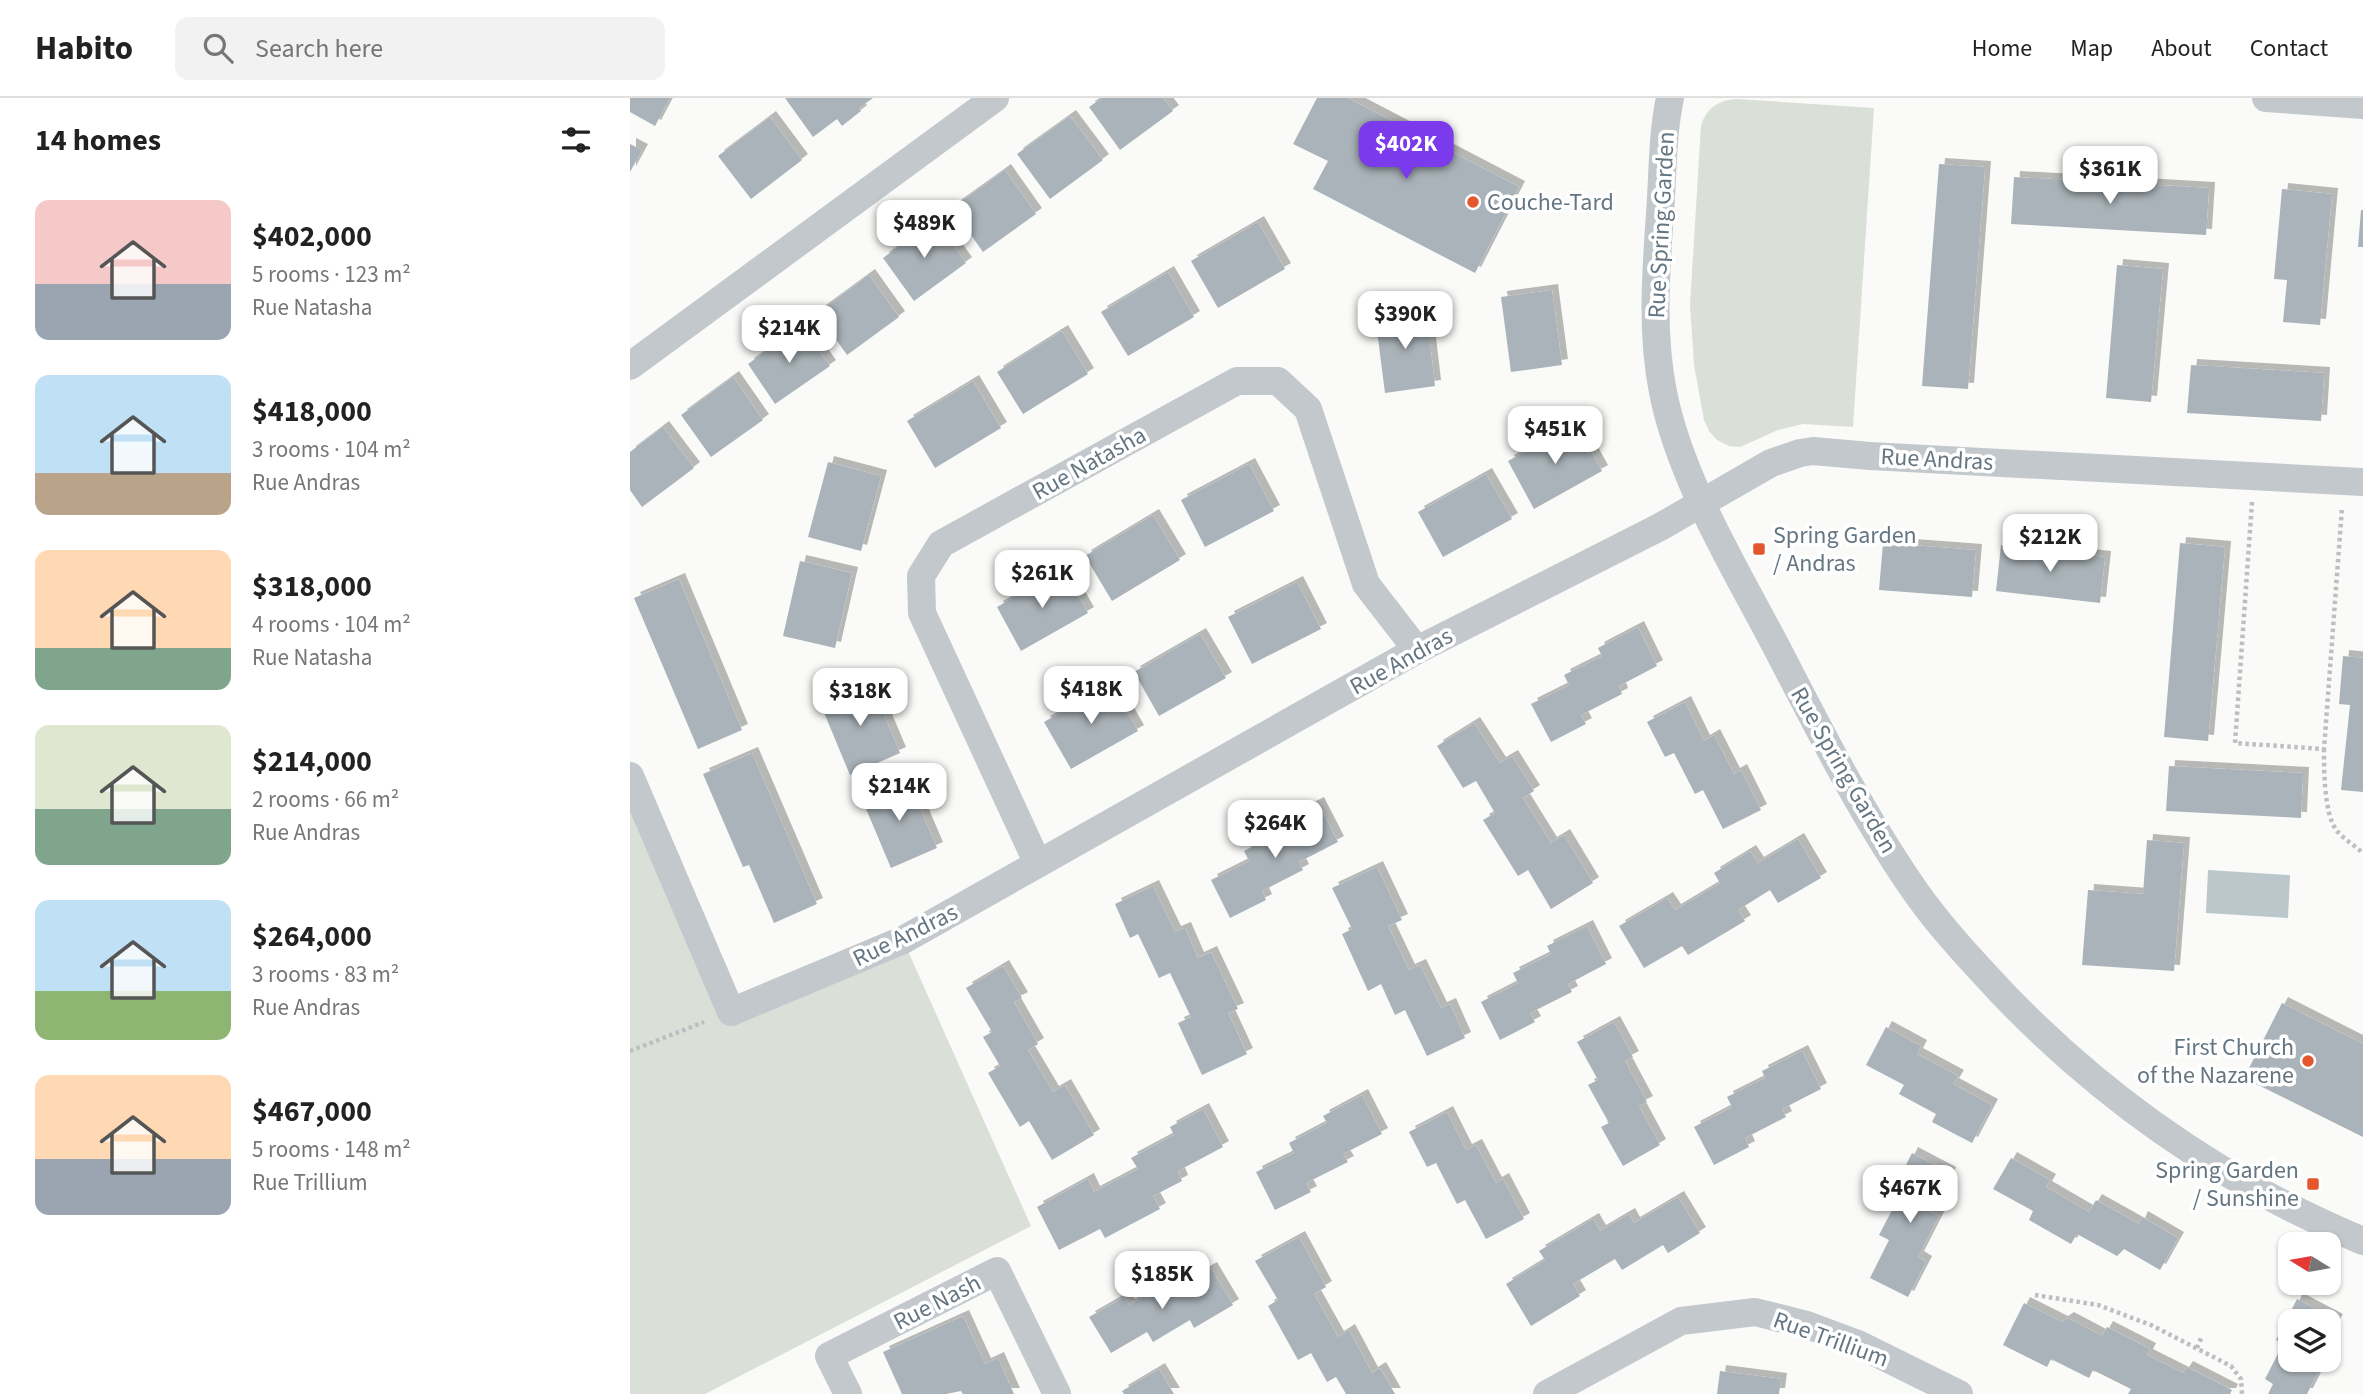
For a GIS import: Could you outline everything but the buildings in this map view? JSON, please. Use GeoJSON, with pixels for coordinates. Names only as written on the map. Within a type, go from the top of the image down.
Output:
{"type":"FeatureCollection","features":[{"type":"Feature","properties":{"kind":"street"},"geometry":{"type":"LineString","coordinates":[[630,366],[995,98]]}},
{"type":"Feature","properties":{"kind":"street","name":"Rue Spring Garden"},"geometry":{"type":"LineString","coordinates":[[1670,98],[1657,260],[1656,330],[1660,373],[1669,416],[1683,460],[1702,502],[1851,789],[1916,892],[1968,956],[2051,1042],[2121,1102],[2236,1179],[2315,1220],[2363,1241]]}},
{"type":"Feature","properties":{"kind":"street"},"geometry":{"type":"LineString","coordinates":[[2266,98],[2363,105]]}},
{"type":"Feature","properties":{"kind":"street","name":"Rue Natasha"},"geometry":{"type":"LineString","coordinates":[[1038,864],[922,613],[921,576],[941,544],[1237,381],[1278,381],[1308,409],[1366,584],[1417,650]]}},
{"type":"Feature","properties":{"kind":"street","name":"Rue Andras"},"geometry":{"type":"LineString","coordinates":[[731,1012],[903,940],[1417,650],[1648,533],[1771,463],[1800,453],[1813,451],[2353,482]]}},
{"type":"Feature","properties":{"kind":"street"},"geometry":{"type":"LineString","coordinates":[[630,776],[731,1012]]}},
{"type":"Feature","properties":{"kind":"street","name":"Rue Nash"},"geometry":{"type":"LineString","coordinates":[[848,1394],[829,1356],[997,1271],[1057,1394]]}},
{"type":"Feature","properties":{"kind":"street","name":"Rue Trillium"},"geometry":{"type":"LineString","coordinates":[[1547,1394],[1681,1321],[1755,1312],[1807,1325],[1858,1344],[1959,1394]]}},
{"type":"Feature","properties":{"kind":"path"},"geometry":{"type":"LineString","coordinates":[[2254,477],[2235,743],[2324,749]]}},
{"type":"Feature","properties":{"kind":"path"},"geometry":{"type":"LineString","coordinates":[[2353,482],[2323,774],[2336,830],[2363,853]]}},
{"type":"Feature","properties":{"kind":"path"},"geometry":{"type":"LineString","coordinates":[[630,1051],[731,1012]]}},
{"type":"Feature","properties":{"kind":"path"},"geometry":{"type":"LineString","coordinates":[[2035,1295],[2098,1305],[2151,1325],[2231,1366],[2241,1379],[2242,1394]]}},
{"type":"Feature","properties":{"kind":"path"},"geometry":{"type":"LineString","coordinates":[[2197,1348],[2202,1336]]}},
{"type":"Feature","properties":{"kind":"shaded area"},"geometry":{"type":"Polygon","coordinates":[[[1737,99],[1874,108],[1853,427],[1803,424],[1778,430],[1740,447],[1729,446],[1717,440],[1704,420],[1694,365],[1690,305],[1701,126],[1706,114],[1714,106],[1737,99]]]}},
{"type":"Feature","properties":{"kind":"shaded area"},"geometry":{"type":"Polygon","coordinates":[[[630,776],[731,1012],[903,940],[1031,1226],[705,1394],[630,1394],[630,776]]]}},
{"type":"Feature","properties":{"kind":"shaded area"},"geometry":{"type":"Polygon","coordinates":[[[2208,870],[2290,875],[2288,918],[2206,913],[2208,870]]]}},
{"type":"Feature","properties":{"kind":"place","name":"Couche-Tard"},"geometry":{"type":"Point","coordinates":[1473,202]}},
{"type":"Feature","properties":{"kind":"place","name":"Spring Garden / Andras"},"geometry":{"type":"Point","coordinates":[1759,549]}},
{"type":"Feature","properties":{"kind":"place","name":"First Church of the Nazarene"},"geometry":{"type":"Point","coordinates":[2308,1061]}},
{"type":"Feature","properties":{"kind":"place","name":"Spring Garden / Sunshine"},"geometry":{"type":"Point","coordinates":[2313,1184]}}]}
